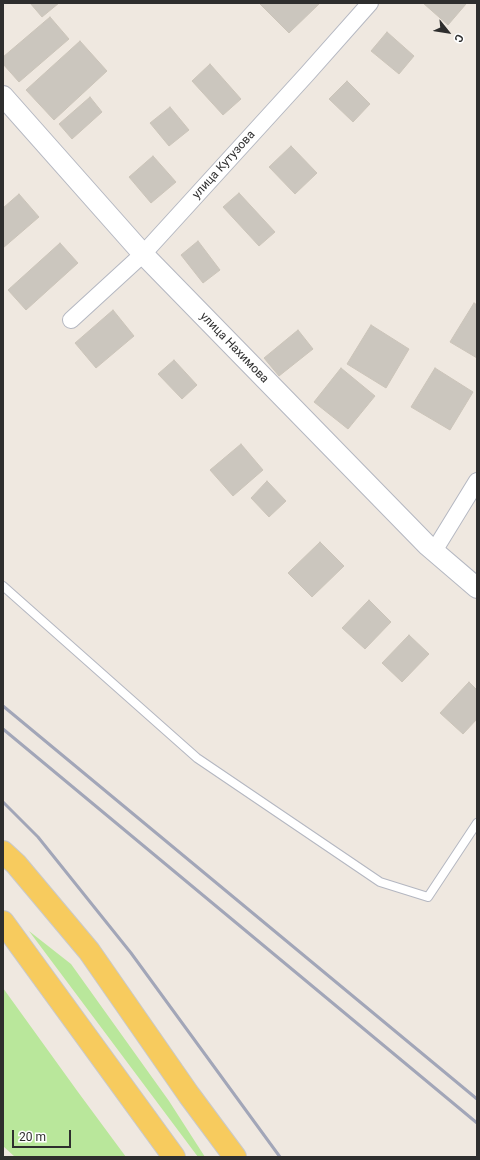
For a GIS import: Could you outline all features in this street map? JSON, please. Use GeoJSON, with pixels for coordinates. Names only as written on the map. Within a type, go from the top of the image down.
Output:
{"type":"FeatureCollection","features":[{"type":"Feature","properties":{"kind":"main road"},"geometry":{"type":"LineString","coordinates":[[3,852],[16,864],[89,952],[189,1095],[235,1157]]}},
{"type":"Feature","properties":{"kind":"main road"},"geometry":{"type":"LineString","coordinates":[[3,922],[174,1157]]}},
{"type":"Feature","properties":{"kind":"street","name":"улица Кутузова"},"geometry":{"type":"LineString","coordinates":[[71,320],[143,254],[370,3]]}},
{"type":"Feature","properties":{"kind":"street","name":"улица Нахимова"},"geometry":{"type":"LineString","coordinates":[[3,96],[143,254],[434,551],[477,588]]}},
{"type":"Feature","properties":{"kind":"street"},"geometry":{"type":"LineString","coordinates":[[434,551],[477,481]]}},
{"type":"Feature","properties":{"kind":"lane"},"geometry":{"type":"LineString","coordinates":[[3,586],[197,758],[380,882],[428,897],[477,823]]}},
{"type":"Feature","properties":{"kind":"green space"},"geometry":{"type":"Polygon","coordinates":[[[29,931],[71,964],[169,1101],[205,1157],[198,1157],[29,931]]]}},
{"type":"Feature","properties":{"kind":"green space"},"geometry":{"type":"Polygon","coordinates":[[[3,988],[126,1157],[15,1157],[3,1146],[3,988]]]}},
{"type":"Feature","properties":{"kind":"building"},"geometry":{"type":"Polygon","coordinates":[[[30,3],[59,3],[42,17],[30,3]]]}},
{"type":"Feature","properties":{"kind":"building"},"geometry":{"type":"Polygon","coordinates":[[[259,3],[318,3],[319,4],[289,33],[259,3]]]}},
{"type":"Feature","properties":{"kind":"building"},"geometry":{"type":"Polygon","coordinates":[[[423,3],[465,3],[466,4],[448,25],[423,3]]]}},
{"type":"Feature","properties":{"kind":"building"},"geometry":{"type":"Polygon","coordinates":[[[50,17],[69,39],[19,82],[3,64],[3,57],[50,17]]]}},
{"type":"Feature","properties":{"kind":"building"},"geometry":{"type":"Polygon","coordinates":[[[387,32],[414,56],[399,74],[371,51],[387,32]]]}},
{"type":"Feature","properties":{"kind":"building"},"geometry":{"type":"Polygon","coordinates":[[[80,41],[107,71],[54,120],[26,90],[80,41]]]}},
{"type":"Feature","properties":{"kind":"building"},"geometry":{"type":"Polygon","coordinates":[[[210,64],[241,99],[223,115],[192,81],[210,64]]]}},
{"type":"Feature","properties":{"kind":"building"},"geometry":{"type":"Polygon","coordinates":[[[347,81],[370,104],[353,122],[329,99],[347,81]]]}},
{"type":"Feature","properties":{"kind":"building"},"geometry":{"type":"Polygon","coordinates":[[[90,97],[102,112],[72,139],[59,124],[90,97]]]}},
{"type":"Feature","properties":{"kind":"building"},"geometry":{"type":"Polygon","coordinates":[[[170,107],[189,130],[169,146],[150,123],[170,107]]]}},
{"type":"Feature","properties":{"kind":"building"},"geometry":{"type":"Polygon","coordinates":[[[291,146],[317,173],[295,194],[269,167],[291,146]]]}},
{"type":"Feature","properties":{"kind":"building"},"geometry":{"type":"Polygon","coordinates":[[[153,156],[176,182],[151,203],[129,177],[153,156]]]}},
{"type":"Feature","properties":{"kind":"building"},"geometry":{"type":"Polygon","coordinates":[[[239,193],[275,232],[259,246],[223,207],[239,193]]]}},
{"type":"Feature","properties":{"kind":"building"},"geometry":{"type":"Polygon","coordinates":[[[19,194],[39,217],[3,248],[3,208],[19,194]]]}},
{"type":"Feature","properties":{"kind":"building"},"geometry":{"type":"Polygon","coordinates":[[[198,241],[220,270],[203,283],[181,255],[198,241]]]}},
{"type":"Feature","properties":{"kind":"building"},"geometry":{"type":"Polygon","coordinates":[[[60,243],[78,263],[26,310],[8,290],[60,243]]]}},
{"type":"Feature","properties":{"kind":"building"},"geometry":{"type":"Polygon","coordinates":[[[474,303],[477,305],[477,358],[450,342],[474,303]]]}},
{"type":"Feature","properties":{"kind":"building"},"geometry":{"type":"Polygon","coordinates":[[[113,310],[134,336],[96,368],[75,343],[113,310]]]}},
{"type":"Feature","properties":{"kind":"building"},"geometry":{"type":"Polygon","coordinates":[[[371,325],[409,349],[386,388],[347,364],[371,325]]]}},
{"type":"Feature","properties":{"kind":"building"},"geometry":{"type":"Polygon","coordinates":[[[298,330],[313,349],[279,376],[264,358],[298,330]]]}},
{"type":"Feature","properties":{"kind":"building"},"geometry":{"type":"Polygon","coordinates":[[[174,360],[197,385],[182,399],[158,374],[174,360]]]}},
{"type":"Feature","properties":{"kind":"building"},"geometry":{"type":"Polygon","coordinates":[[[341,368],[375,396],[348,429],[314,402],[341,368]]]}},
{"type":"Feature","properties":{"kind":"building"},"geometry":{"type":"Polygon","coordinates":[[[435,368],[473,392],[450,430],[411,407],[435,368]]]}},
{"type":"Feature","properties":{"kind":"building"},"geometry":{"type":"Polygon","coordinates":[[[241,444],[263,470],[233,496],[210,470],[241,444]]]}},
{"type":"Feature","properties":{"kind":"building"},"geometry":{"type":"Polygon","coordinates":[[[267,481],[286,501],[269,517],[251,498],[267,481]]]}},
{"type":"Feature","properties":{"kind":"building"},"geometry":{"type":"Polygon","coordinates":[[[320,542],[344,566],[312,597],[288,573],[320,542]]]}},
{"type":"Feature","properties":{"kind":"building"},"geometry":{"type":"Polygon","coordinates":[[[369,600],[391,622],[365,649],[342,628],[369,600]]]}},
{"type":"Feature","properties":{"kind":"building"},"geometry":{"type":"Polygon","coordinates":[[[409,635],[429,654],[402,682],[382,663],[409,635]]]}},
{"type":"Feature","properties":{"kind":"building"},"geometry":{"type":"Polygon","coordinates":[[[469,682],[477,690],[477,719],[463,734],[440,713],[469,682]]]}},
{"type":"Feature","properties":{"kind":"railway"},"geometry":{"type":"LineString","coordinates":[[3,706],[477,1099]]}},
{"type":"Feature","properties":{"kind":"railway"},"geometry":{"type":"LineString","coordinates":[[3,729],[477,1123]]}},
{"type":"Feature","properties":{"kind":"railway"},"geometry":{"type":"LineString","coordinates":[[3,802],[38,837],[131,953],[280,1157]]}}]}
